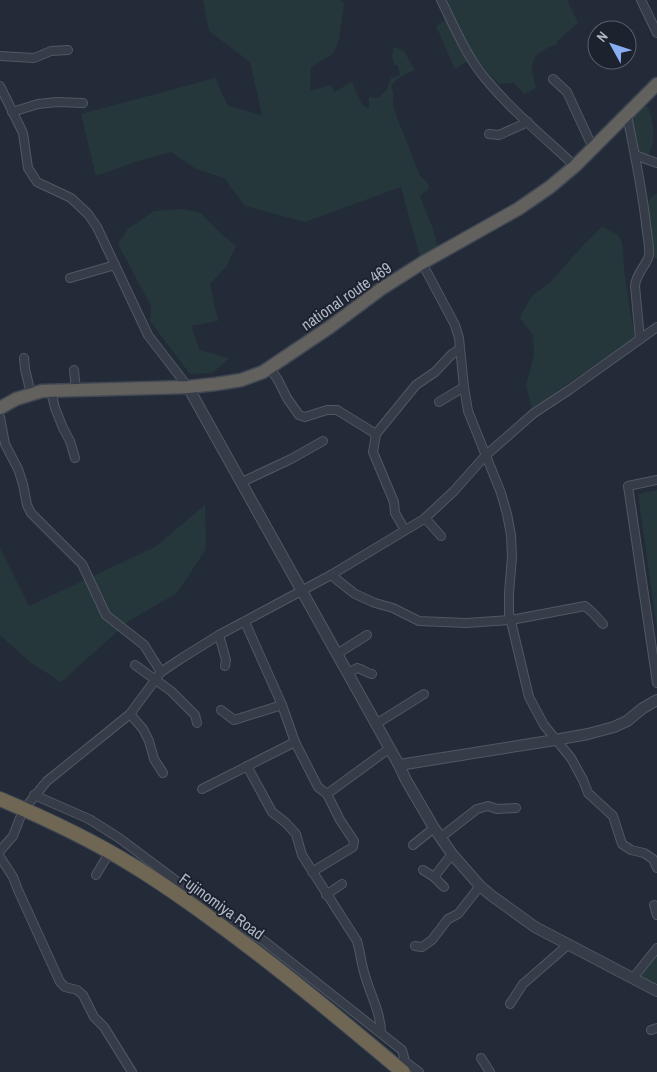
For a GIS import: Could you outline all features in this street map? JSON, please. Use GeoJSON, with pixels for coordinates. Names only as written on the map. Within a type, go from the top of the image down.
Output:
{"type":"FeatureCollection","features":[{"type":"Feature","properties":{"kind":"highway","name":"national route 469"},"geometry":{"type":"LineString","coordinates":[[0,408],[16,399],[42,391],[188,387],[241,380],[270,368],[382,289],[518,209],[550,187],[575,166],[657,84]]}},
{"type":"Feature","properties":{"kind":"highway","name":"Fujinomiya Road"},"geometry":{"type":"LineString","coordinates":[[0,798],[99,845],[182,898],[242,941],[403,1072]]}},
{"type":"Feature","properties":{"kind":"street"},"geometry":{"type":"LineString","coordinates":[[441,0],[466,49],[483,76],[509,105],[575,166]]}},
{"type":"Feature","properties":{"kind":"street"},"geometry":{"type":"LineString","coordinates":[[641,0],[657,33]]}},
{"type":"Feature","properties":{"kind":"street"},"geometry":{"type":"LineString","coordinates":[[0,56],[34,58],[51,51],[68,50]]}},
{"type":"Feature","properties":{"kind":"street"},"geometry":{"type":"LineString","coordinates":[[553,79],[567,92],[593,148]]}},
{"type":"Feature","properties":{"kind":"street"},"geometry":{"type":"LineString","coordinates":[[0,86],[23,134],[28,168],[37,182],[71,198],[88,214],[97,227],[148,335],[188,387],[390,748],[406,780],[434,828],[452,854],[480,886],[535,926],[657,991]]}},
{"type":"Feature","properties":{"kind":"street"},"geometry":{"type":"LineString","coordinates":[[12,112],[38,104],[57,102],[83,103]]}},
{"type":"Feature","properties":{"kind":"street"},"geometry":{"type":"LineString","coordinates":[[627,115],[644,205],[649,256],[635,281],[640,339]]}},
{"type":"Feature","properties":{"kind":"street"},"geometry":{"type":"LineString","coordinates":[[489,134],[499,135],[528,122]]}},
{"type":"Feature","properties":{"kind":"street"},"geometry":{"type":"LineString","coordinates":[[635,155],[657,163]]}},
{"type":"Feature","properties":{"kind":"street"},"geometry":{"type":"LineString","coordinates":[[422,264],[455,325],[459,338],[468,411],[508,514],[512,557],[509,613],[529,697],[544,725],[571,758],[588,793],[613,816],[622,844],[631,850],[649,856],[653,859],[657,868]]}},
{"type":"Feature","properties":{"kind":"street"},"geometry":{"type":"LineString","coordinates":[[70,278],[115,265]]}},
{"type":"Feature","properties":{"kind":"street"},"geometry":{"type":"LineString","coordinates":[[28,803],[47,781],[130,714],[161,672],[219,636],[331,576],[424,518],[454,491],[486,456],[534,413],[657,327]]}},
{"type":"Feature","properties":{"kind":"street"},"geometry":{"type":"LineString","coordinates":[[405,530],[395,513],[394,502],[373,452],[376,434],[416,384],[435,372],[452,354],[460,349]]}},
{"type":"Feature","properties":{"kind":"street"},"geometry":{"type":"LineString","coordinates":[[24,358],[32,394]]}},
{"type":"Feature","properties":{"kind":"street"},"geometry":{"type":"LineString","coordinates":[[270,368],[299,415],[305,417],[327,410],[337,410],[376,434]]}},
{"type":"Feature","properties":{"kind":"street"},"geometry":{"type":"LineString","coordinates":[[74,370],[76,390]]}},
{"type":"Feature","properties":{"kind":"street"},"geometry":{"type":"LineString","coordinates":[[439,402],[464,387]]}},
{"type":"Feature","properties":{"kind":"street"},"geometry":{"type":"LineString","coordinates":[[51,391],[55,408],[70,441],[75,458]]}},
{"type":"Feature","properties":{"kind":"street"},"geometry":{"type":"LineString","coordinates":[[0,417],[5,444],[18,469],[27,505],[31,513],[82,564],[106,615],[144,645],[161,672]]}},
{"type":"Feature","properties":{"kind":"street"},"geometry":{"type":"LineString","coordinates":[[242,482],[292,459],[323,441]]}},
{"type":"Feature","properties":{"kind":"street"},"geometry":{"type":"LineString","coordinates":[[657,480],[628,486],[657,684]]}},
{"type":"Feature","properties":{"kind":"street"},"geometry":{"type":"LineString","coordinates":[[424,518],[441,536]]}},
{"type":"Feature","properties":{"kind":"street"},"geometry":{"type":"LineString","coordinates":[[331,576],[355,594],[375,603],[394,608],[419,620],[466,623],[511,620],[585,606],[603,624]]}},
{"type":"Feature","properties":{"kind":"street"},"geometry":{"type":"LineString","coordinates":[[245,622],[282,705],[296,742],[318,787],[327,794],[340,820],[354,841],[353,847],[312,872]]}},
{"type":"Feature","properties":{"kind":"street"},"geometry":{"type":"LineString","coordinates":[[337,654],[367,635]]}},
{"type":"Feature","properties":{"kind":"street"},"geometry":{"type":"LineString","coordinates":[[219,636],[226,660],[225,666]]}},
{"type":"Feature","properties":{"kind":"street"},"geometry":{"type":"LineString","coordinates":[[135,665],[171,691],[195,715],[197,723]]}},
{"type":"Feature","properties":{"kind":"street"},"geometry":{"type":"LineString","coordinates":[[348,673],[361,668],[368,674],[372,674]]}},
{"type":"Feature","properties":{"kind":"street"},"geometry":{"type":"LineString","coordinates":[[376,724],[424,694]]}},
{"type":"Feature","properties":{"kind":"street"},"geometry":{"type":"LineString","coordinates":[[399,765],[555,740],[614,727],[627,721],[657,700]]}},
{"type":"Feature","properties":{"kind":"street"},"geometry":{"type":"LineString","coordinates":[[220,710],[234,720],[282,705]]}},
{"type":"Feature","properties":{"kind":"street"},"geometry":{"type":"LineString","coordinates":[[130,714],[143,729],[154,758],[163,774]]}},
{"type":"Feature","properties":{"kind":"street"},"geometry":{"type":"LineString","coordinates":[[202,789],[296,742]]}},
{"type":"Feature","properties":{"kind":"street"},"geometry":{"type":"LineString","coordinates":[[327,794],[390,748]]}},
{"type":"Feature","properties":{"kind":"street"},"geometry":{"type":"LineString","coordinates":[[247,766],[272,812],[296,834],[302,855],[357,941],[364,972],[381,1023],[381,1033]]}},
{"type":"Feature","properties":{"kind":"street"},"geometry":{"type":"LineString","coordinates":[[34,795],[90,820],[226,918],[264,941],[402,1050],[403,1060],[418,1072]]}},
{"type":"Feature","properties":{"kind":"street"},"geometry":{"type":"LineString","coordinates":[[441,837],[478,809],[488,806],[497,809],[516,808]]}},
{"type":"Feature","properties":{"kind":"street"},"geometry":{"type":"LineString","coordinates":[[0,851],[13,836],[20,818]]}},
{"type":"Feature","properties":{"kind":"street"},"geometry":{"type":"LineString","coordinates":[[413,845],[434,828]]}},
{"type":"Feature","properties":{"kind":"street"},"geometry":{"type":"LineString","coordinates":[[434,877],[452,854]]}},
{"type":"Feature","properties":{"kind":"street"},"geometry":{"type":"LineString","coordinates":[[96,875],[108,855]]}},
{"type":"Feature","properties":{"kind":"street"},"geometry":{"type":"LineString","coordinates":[[0,857],[13,876],[60,982],[65,987],[77,990],[83,995],[94,1016],[104,1026],[132,1072]]}},
{"type":"Feature","properties":{"kind":"street"},"geometry":{"type":"LineString","coordinates":[[423,870],[444,887]]}},
{"type":"Feature","properties":{"kind":"street"},"geometry":{"type":"LineString","coordinates":[[326,895],[342,884]]}},
{"type":"Feature","properties":{"kind":"street"},"geometry":{"type":"LineString","coordinates":[[415,946],[422,947],[432,940],[448,919],[458,914],[480,886]]}},
{"type":"Feature","properties":{"kind":"street"},"geometry":{"type":"LineString","coordinates":[[654,906],[657,915]]}},
{"type":"Feature","properties":{"kind":"street"},"geometry":{"type":"LineString","coordinates":[[510,1004],[523,984],[569,944]]}},
{"type":"Feature","properties":{"kind":"street"},"geometry":{"type":"LineString","coordinates":[[633,978],[657,948]]}},
{"type":"Feature","properties":{"kind":"street"},"geometry":{"type":"LineString","coordinates":[[481,1058],[490,1072]]}},
{"type":"Feature","properties":{"kind":"shaded area"},"geometry":{"type":"Polygon","coordinates":[[[203,0],[340,0],[344,3],[339,39],[333,54],[311,67],[310,91],[331,85],[334,92],[352,82],[362,105],[369,108],[369,97],[378,98],[387,89],[391,78],[400,75],[398,66],[395,65],[392,58],[393,47],[403,50],[415,70],[395,81],[391,87],[393,91],[393,107],[420,176],[427,182],[429,187],[420,197],[433,229],[438,248],[421,260],[401,187],[305,222],[245,206],[224,178],[196,169],[171,152],[96,176],[81,114],[215,78],[228,106],[262,115],[250,62],[209,31],[203,0]]]}},
{"type":"Feature","properties":{"kind":"shaded area"},"geometry":{"type":"Polygon","coordinates":[[[441,0],[567,0],[578,23],[557,41],[557,44],[537,55],[532,68],[536,88],[524,94],[514,83],[498,84],[478,62],[468,62],[455,69],[436,26],[450,18],[441,0]]]}},
{"type":"Feature","properties":{"kind":"shaded area"},"geometry":{"type":"Polygon","coordinates":[[[642,105],[648,107],[653,126],[652,145],[647,158],[638,149],[633,140],[631,117],[642,105]]]}},
{"type":"Feature","properties":{"kind":"shaded area"},"geometry":{"type":"Polygon","coordinates":[[[657,193],[657,259],[653,257],[647,207],[649,200],[657,193]]]}},
{"type":"Feature","properties":{"kind":"shaded area"},"geometry":{"type":"Polygon","coordinates":[[[182,209],[201,213],[220,233],[236,246],[226,267],[210,284],[218,321],[191,326],[200,350],[229,358],[212,373],[190,374],[150,321],[151,306],[118,244],[128,229],[154,211],[182,209]]]}},
{"type":"Feature","properties":{"kind":"shaded area"},"geometry":{"type":"Polygon","coordinates":[[[602,227],[618,235],[622,243],[625,277],[636,337],[532,408],[526,386],[534,354],[533,335],[520,318],[531,297],[552,281],[584,244],[602,227]]]}},
{"type":"Feature","properties":{"kind":"shaded area"},"geometry":{"type":"Polygon","coordinates":[[[657,490],[657,629],[638,494],[657,490]]]}},
{"type":"Feature","properties":{"kind":"shaded area"},"geometry":{"type":"Polygon","coordinates":[[[205,505],[206,549],[177,593],[129,621],[61,682],[30,662],[0,635],[0,548],[29,606],[155,547],[205,505]]]}},
{"type":"Feature","properties":{"kind":"shaded area"},"geometry":{"type":"Polygon","coordinates":[[[657,954],[657,986],[639,976],[657,954]]]}}]}
